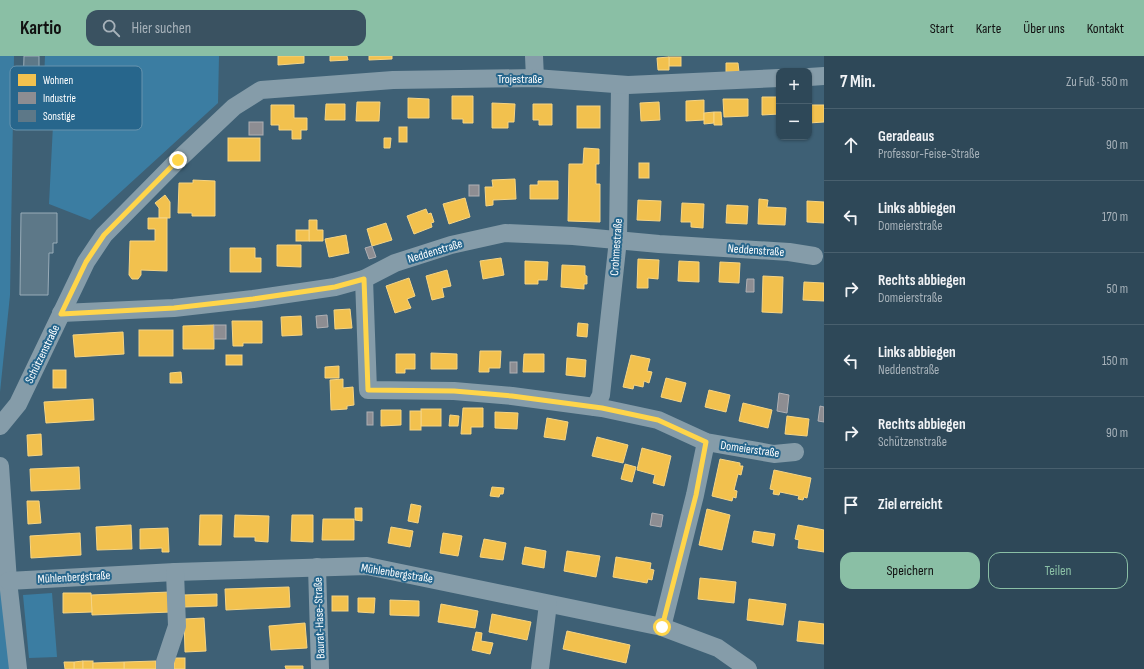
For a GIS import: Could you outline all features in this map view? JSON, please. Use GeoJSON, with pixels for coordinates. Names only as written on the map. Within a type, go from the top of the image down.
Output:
{"type":"FeatureCollection","features":[{"type":"Feature","properties":{"kind":"street"},"geometry":{"type":"LineString","coordinates":[[534,56],[535,78]]}},
{"type":"Feature","properties":{"kind":"street"},"geometry":{"type":"LineString","coordinates":[[812,77],[824,76]]}},
{"type":"Feature","properties":{"kind":"street","name":"Trojestraße"},"geometry":{"type":"LineString","coordinates":[[261,90],[393,80],[535,78],[620,85],[776,78]]}},
{"type":"Feature","properties":{"kind":"street","name":"Crohmestraße"},"geometry":{"type":"LineString","coordinates":[[595,407],[601,395],[618,240],[620,85]]}},
{"type":"Feature","properties":{"kind":"street","name":"Schützenstraße"},"geometry":{"type":"LineString","coordinates":[[0,426],[18,404],[86,262],[104,235],[178,160],[234,107],[261,90]]}},
{"type":"Feature","properties":{"kind":"street","name":"Neddenstraße"},"geometry":{"type":"LineString","coordinates":[[61,314],[174,308],[253,299],[335,287],[364,279],[395,264],[444,247],[505,233],[573,236],[789,252],[814,256]]}},
{"type":"Feature","properties":{"kind":"street","name":"Domeierstraße"},"geometry":{"type":"LineString","coordinates":[[364,279],[368,390],[454,391],[512,396],[595,407],[658,420],[706,442],[774,454],[795,452]]}},
{"type":"Feature","properties":{"kind":"street"},"geometry":{"type":"LineString","coordinates":[[662,627],[696,495],[706,442]]}},
{"type":"Feature","properties":{"kind":"street"},"geometry":{"type":"LineString","coordinates":[[0,466],[8,581],[18,669]]}},
{"type":"Feature","properties":{"kind":"street","name":"Mühlenbergstraße"},"geometry":{"type":"LineString","coordinates":[[8,581],[175,572],[367,566],[662,627],[718,648],[748,669]]}},
{"type":"Feature","properties":{"kind":"street","name":"Baurat-Hase-Straße"},"geometry":{"type":"LineString","coordinates":[[317,567],[320,669]]}},
{"type":"Feature","properties":{"kind":"street"},"geometry":{"type":"LineString","coordinates":[[165,669],[164,662],[177,626],[175,572]]}},
{"type":"Feature","properties":{"kind":"street"},"geometry":{"type":"LineString","coordinates":[[540,669],[548,604]]}},
{"type":"Feature","properties":{"kind":"shaded area"},"geometry":{"type":"Polygon","coordinates":[[[0,56],[14,56],[14,66],[10,66],[10,130],[13,130],[10,295],[0,392],[0,56]]]}},
{"type":"Feature","properties":{"kind":"shaded area"},"geometry":{"type":"Polygon","coordinates":[[[45,56],[219,56],[218,103],[90,220],[49,204],[53,130],[142,130],[142,66],[45,66],[45,56]]]}},
{"type":"Feature","properties":{"kind":"shaded area"},"geometry":{"type":"Polygon","coordinates":[[[0,575],[10,669],[0,669],[0,575]]]}},
{"type":"Feature","properties":{"kind":"shaded area"},"geometry":{"type":"Polygon","coordinates":[[[52,593],[57,657],[29,658],[23,595],[52,593]]]}},
{"type":"Feature","properties":{"kind":"building: Wohnen"},"geometry":{"type":"Polygon","coordinates":[[[278,56],[304,56],[304,63],[278,65],[278,56]]]}},
{"type":"Feature","properties":{"kind":"building: Wohnen"},"geometry":{"type":"Polygon","coordinates":[[[330,56],[347,56],[348,60],[330,61],[330,56]]]}},
{"type":"Feature","properties":{"kind":"building: Wohnen"},"geometry":{"type":"Polygon","coordinates":[[[369,56],[392,56],[392,59],[369,60],[369,56]]]}},
{"type":"Feature","properties":{"kind":"building: Wohnen"},"geometry":{"type":"Polygon","coordinates":[[[669,57],[681,57],[681,66],[669,66],[669,57]]]}},
{"type":"Feature","properties":{"kind":"building: Wohnen"},"geometry":{"type":"Polygon","coordinates":[[[669,57],[669,70],[658,70],[657,58],[669,57]]]}},
{"type":"Feature","properties":{"kind":"building: Wohnen"},"geometry":{"type":"Polygon","coordinates":[[[726,63],[738,63],[739,72],[726,72],[726,63]]]}},
{"type":"Feature","properties":{"kind":"building: Wohnen"},"geometry":{"type":"Polygon","coordinates":[[[452,96],[473,96],[473,123],[463,123],[463,119],[452,119],[452,96]]]}},
{"type":"Feature","properties":{"kind":"building: Wohnen"},"geometry":{"type":"Polygon","coordinates":[[[762,97],[776,97],[776,114],[762,115],[762,97]]]}},
{"type":"Feature","properties":{"kind":"building: Wohnen"},"geometry":{"type":"Polygon","coordinates":[[[408,98],[429,99],[429,118],[408,118],[408,98]]]}},
{"type":"Feature","properties":{"kind":"building: Wohnen"},"geometry":{"type":"Polygon","coordinates":[[[723,99],[748,99],[748,116],[724,117],[723,99]]]}},
{"type":"Feature","properties":{"kind":"building: Wohnen"},"geometry":{"type":"Polygon","coordinates":[[[704,100],[704,120],[686,121],[686,101],[704,100]]]}},
{"type":"Feature","properties":{"kind":"building: Wohnen"},"geometry":{"type":"Polygon","coordinates":[[[357,102],[380,102],[379,121],[356,121],[357,102]]]}},
{"type":"Feature","properties":{"kind":"building: Wohnen"},"geometry":{"type":"Polygon","coordinates":[[[659,102],[660,120],[641,121],[640,103],[659,102]]]}},
{"type":"Feature","properties":{"kind":"building: Wohnen"},"geometry":{"type":"Polygon","coordinates":[[[492,103],[515,104],[514,122],[508,122],[508,128],[492,128],[492,103]]]}},
{"type":"Feature","properties":{"kind":"building: Wohnen"},"geometry":{"type":"Polygon","coordinates":[[[326,104],[345,104],[345,120],[325,120],[326,104]]]}},
{"type":"Feature","properties":{"kind":"building: Wohnen"},"geometry":{"type":"Polygon","coordinates":[[[533,104],[552,104],[552,125],[539,125],[539,120],[533,120],[533,104]]]}},
{"type":"Feature","properties":{"kind":"building: Wohnen"},"geometry":{"type":"Polygon","coordinates":[[[271,105],[294,105],[294,118],[307,118],[307,130],[301,130],[301,139],[292,139],[292,130],[279,130],[279,125],[271,125],[271,105]]]}},
{"type":"Feature","properties":{"kind":"building: Wohnen"},"geometry":{"type":"Polygon","coordinates":[[[812,105],[824,105],[824,122],[812,123],[812,105]]]}},
{"type":"Feature","properties":{"kind":"building: Wohnen"},"geometry":{"type":"Polygon","coordinates":[[[577,106],[600,106],[600,128],[577,128],[577,106]]]}},
{"type":"Feature","properties":{"kind":"building: Wohnen"},"geometry":{"type":"Polygon","coordinates":[[[714,112],[714,123],[704,124],[704,113],[714,112]]]}},
{"type":"Feature","properties":{"kind":"building: Wohnen"},"geometry":{"type":"Polygon","coordinates":[[[714,112],[721,112],[722,125],[714,125],[714,112]]]}},
{"type":"Feature","properties":{"kind":"building: Wohnen"},"geometry":{"type":"Polygon","coordinates":[[[399,127],[407,127],[407,142],[399,142],[399,127]]]}},
{"type":"Feature","properties":{"kind":"building: Wohnen"},"geometry":{"type":"Polygon","coordinates":[[[228,138],[260,138],[260,161],[228,161],[228,138]]]}},
{"type":"Feature","properties":{"kind":"building: Wohnen"},"geometry":{"type":"Polygon","coordinates":[[[384,138],[391,138],[390,148],[384,148],[384,138]]]}},
{"type":"Feature","properties":{"kind":"building: Wohnen"},"geometry":{"type":"Polygon","coordinates":[[[584,148],[599,149],[599,164],[596,164],[596,184],[600,184],[600,222],[568,221],[569,164],[583,164],[584,148]]]}},
{"type":"Feature","properties":{"kind":"building: Wohnen"},"geometry":{"type":"Polygon","coordinates":[[[639,163],[649,163],[649,178],[639,178],[639,163]]]}},
{"type":"Feature","properties":{"kind":"building: Wohnen"},"geometry":{"type":"Polygon","coordinates":[[[515,179],[516,199],[493,200],[493,205],[486,206],[485,187],[493,187],[492,180],[515,179]]]}},
{"type":"Feature","properties":{"kind":"building: Wohnen"},"geometry":{"type":"Polygon","coordinates":[[[193,180],[215,181],[215,216],[192,216],[192,213],[178,213],[179,183],[193,183],[193,180]]]}},
{"type":"Feature","properties":{"kind":"building: Wohnen"},"geometry":{"type":"Polygon","coordinates":[[[538,181],[558,181],[558,199],[530,199],[530,185],[538,185],[538,181]]]}},
{"type":"Feature","properties":{"kind":"building: Wohnen"},"geometry":{"type":"Polygon","coordinates":[[[165,195],[170,202],[170,218],[159,218],[159,208],[155,203],[165,195]]]}},
{"type":"Feature","properties":{"kind":"building: Wohnen"},"geometry":{"type":"Polygon","coordinates":[[[465,198],[470,217],[449,224],[443,204],[465,198]]]}},
{"type":"Feature","properties":{"kind":"building: Wohnen"},"geometry":{"type":"Polygon","coordinates":[[[759,199],[768,200],[767,207],[786,208],[785,225],[758,224],[759,199]]]}},
{"type":"Feature","properties":{"kind":"building: Wohnen"},"geometry":{"type":"Polygon","coordinates":[[[638,200],[661,201],[660,221],[637,220],[638,200]]]}},
{"type":"Feature","properties":{"kind":"building: Wohnen"},"geometry":{"type":"Polygon","coordinates":[[[807,201],[824,202],[824,223],[807,222],[807,201]]]}},
{"type":"Feature","properties":{"kind":"building: Wohnen"},"geometry":{"type":"Polygon","coordinates":[[[682,203],[704,204],[703,228],[691,227],[691,222],[681,222],[682,203]]]}},
{"type":"Feature","properties":{"kind":"building: Wohnen"},"geometry":{"type":"Polygon","coordinates":[[[727,205],[748,206],[747,224],[726,223],[727,205]]]}},
{"type":"Feature","properties":{"kind":"building: Wohnen"},"geometry":{"type":"Polygon","coordinates":[[[426,209],[428,214],[431,213],[434,222],[431,223],[432,227],[414,234],[407,216],[426,209]]]}},
{"type":"Feature","properties":{"kind":"building: Wohnen"},"geometry":{"type":"Polygon","coordinates":[[[148,218],[167,218],[167,271],[141,270],[141,275],[138,279],[132,279],[129,275],[130,241],[155,241],[155,229],[148,229],[148,218]]]}},
{"type":"Feature","properties":{"kind":"building: Wohnen"},"geometry":{"type":"Polygon","coordinates":[[[309,220],[317,220],[317,230],[323,230],[323,241],[309,241],[309,220]]]}},
{"type":"Feature","properties":{"kind":"building: Wohnen"},"geometry":{"type":"Polygon","coordinates":[[[386,223],[392,240],[372,246],[367,229],[386,223]]]}},
{"type":"Feature","properties":{"kind":"building: Wohnen"},"geometry":{"type":"Polygon","coordinates":[[[296,230],[309,230],[309,241],[296,241],[296,230]]]}},
{"type":"Feature","properties":{"kind":"building: Wohnen"},"geometry":{"type":"Polygon","coordinates":[[[346,235],[349,253],[329,257],[325,239],[346,235]]]}},
{"type":"Feature","properties":{"kind":"building: Wohnen"},"geometry":{"type":"Polygon","coordinates":[[[277,245],[301,245],[301,267],[277,266],[277,245]]]}},
{"type":"Feature","properties":{"kind":"building: Wohnen"},"geometry":{"type":"Polygon","coordinates":[[[230,248],[255,248],[255,258],[261,258],[261,272],[230,272],[230,248]]]}},
{"type":"Feature","properties":{"kind":"building: Wohnen"},"geometry":{"type":"Polygon","coordinates":[[[501,258],[504,275],[483,279],[480,261],[501,258]]]}},
{"type":"Feature","properties":{"kind":"building: Wohnen"},"geometry":{"type":"Polygon","coordinates":[[[638,259],[659,260],[658,279],[648,278],[648,288],[637,288],[638,259]]]}},
{"type":"Feature","properties":{"kind":"building: Wohnen"},"geometry":{"type":"Polygon","coordinates":[[[525,261],[548,262],[547,280],[538,280],[538,284],[525,284],[525,261]]]}},
{"type":"Feature","properties":{"kind":"building: Wohnen"},"geometry":{"type":"Polygon","coordinates":[[[679,261],[699,262],[699,282],[678,281],[679,261]]]}},
{"type":"Feature","properties":{"kind":"building: Wohnen"},"geometry":{"type":"Polygon","coordinates":[[[720,262],[740,263],[739,283],[719,282],[720,262]]]}},
{"type":"Feature","properties":{"kind":"building: Wohnen"},"geometry":{"type":"Polygon","coordinates":[[[562,265],[585,266],[587,284],[584,284],[584,289],[561,287],[562,265]]]}},
{"type":"Feature","properties":{"kind":"building: Wohnen"},"geometry":{"type":"Polygon","coordinates":[[[447,270],[451,286],[442,288],[444,297],[432,300],[426,276],[447,270]]]}},
{"type":"Feature","properties":{"kind":"building: Wohnen"},"geometry":{"type":"Polygon","coordinates":[[[763,276],[783,277],[782,313],[762,312],[763,276]]]}},
{"type":"Feature","properties":{"kind":"building: Wohnen"},"geometry":{"type":"Polygon","coordinates":[[[409,278],[415,296],[407,299],[411,308],[395,313],[386,286],[409,278]]]}},
{"type":"Feature","properties":{"kind":"building: Wohnen"},"geometry":{"type":"Polygon","coordinates":[[[804,282],[824,283],[824,301],[803,300],[804,282]]]}},
{"type":"Feature","properties":{"kind":"building: Wohnen"},"geometry":{"type":"Polygon","coordinates":[[[350,309],[352,328],[335,329],[334,310],[350,309]]]}},
{"type":"Feature","properties":{"kind":"building: Wohnen"},"geometry":{"type":"Polygon","coordinates":[[[301,316],[302,335],[282,336],[281,317],[301,316]]]}},
{"type":"Feature","properties":{"kind":"building: Wohnen"},"geometry":{"type":"Polygon","coordinates":[[[232,321],[262,321],[262,343],[243,343],[243,346],[233,346],[232,321]]]}},
{"type":"Feature","properties":{"kind":"building: Wohnen"},"geometry":{"type":"Polygon","coordinates":[[[578,323],[588,324],[587,337],[577,336],[578,323]]]}},
{"type":"Feature","properties":{"kind":"building: Wohnen"},"geometry":{"type":"Polygon","coordinates":[[[214,325],[214,349],[183,349],[183,326],[214,325]]]}},
{"type":"Feature","properties":{"kind":"building: Wohnen"},"geometry":{"type":"Polygon","coordinates":[[[139,330],[173,330],[173,356],[139,356],[139,330]]]}},
{"type":"Feature","properties":{"kind":"building: Wohnen"},"geometry":{"type":"Polygon","coordinates":[[[123,332],[124,354],[75,357],[73,335],[123,332]]]}},
{"type":"Feature","properties":{"kind":"building: Wohnen"},"geometry":{"type":"Polygon","coordinates":[[[480,351],[501,351],[500,368],[489,368],[489,372],[479,372],[480,351]]]}},
{"type":"Feature","properties":{"kind":"building: Wohnen"},"geometry":{"type":"Polygon","coordinates":[[[431,353],[457,354],[457,369],[431,369],[431,353]]]}},
{"type":"Feature","properties":{"kind":"building: Wohnen"},"geometry":{"type":"Polygon","coordinates":[[[396,354],[415,354],[415,369],[405,369],[405,373],[396,373],[396,354]]]}},
{"type":"Feature","properties":{"kind":"building: Wohnen"},"geometry":{"type":"Polygon","coordinates":[[[524,354],[544,354],[544,372],[523,372],[524,354]]]}},
{"type":"Feature","properties":{"kind":"building: Wohnen"},"geometry":{"type":"Polygon","coordinates":[[[226,355],[242,355],[242,365],[226,365],[226,355]]]}},
{"type":"Feature","properties":{"kind":"building: Wohnen"},"geometry":{"type":"Polygon","coordinates":[[[631,355],[650,359],[647,371],[652,372],[649,383],[644,381],[643,387],[634,385],[633,389],[623,387],[631,355]]]}},
{"type":"Feature","properties":{"kind":"building: Wohnen"},"geometry":{"type":"Polygon","coordinates":[[[567,358],[586,360],[585,377],[566,375],[567,358]]]}},
{"type":"Feature","properties":{"kind":"building: Wohnen"},"geometry":{"type":"Polygon","coordinates":[[[339,366],[339,378],[325,378],[325,367],[339,366]]]}},
{"type":"Feature","properties":{"kind":"building: Wohnen"},"geometry":{"type":"Polygon","coordinates":[[[53,370],[66,370],[66,388],[53,388],[53,370]]]}},
{"type":"Feature","properties":{"kind":"building: Wohnen"},"geometry":{"type":"Polygon","coordinates":[[[181,372],[182,383],[170,383],[170,373],[181,372]]]}},
{"type":"Feature","properties":{"kind":"building: Wohnen"},"geometry":{"type":"Polygon","coordinates":[[[666,378],[686,383],[681,402],[661,397],[666,378]]]}},
{"type":"Feature","properties":{"kind":"building: Wohnen"},"geometry":{"type":"Polygon","coordinates":[[[343,379],[343,388],[353,387],[354,405],[347,406],[347,409],[331,410],[330,380],[343,379]]]}},
{"type":"Feature","properties":{"kind":"building: Wohnen"},"geometry":{"type":"Polygon","coordinates":[[[709,390],[730,395],[726,412],[705,407],[709,390]]]}},
{"type":"Feature","properties":{"kind":"building: Wohnen"},"geometry":{"type":"Polygon","coordinates":[[[93,399],[94,420],[46,423],[44,402],[93,399]]]}},
{"type":"Feature","properties":{"kind":"building: Wohnen"},"geometry":{"type":"Polygon","coordinates":[[[743,403],[772,410],[768,428],[739,421],[743,403]]]}},
{"type":"Feature","properties":{"kind":"building: Wohnen"},"geometry":{"type":"Polygon","coordinates":[[[463,408],[483,408],[483,427],[471,427],[471,434],[461,434],[463,408]]]}},
{"type":"Feature","properties":{"kind":"building: Wohnen"},"geometry":{"type":"Polygon","coordinates":[[[421,409],[441,409],[441,426],[421,426],[421,409]]]}},
{"type":"Feature","properties":{"kind":"building: Wohnen"},"geometry":{"type":"Polygon","coordinates":[[[381,410],[401,410],[401,425],[381,426],[381,410]]]}},
{"type":"Feature","properties":{"kind":"building: Wohnen"},"geometry":{"type":"Polygon","coordinates":[[[410,411],[421,411],[421,430],[410,430],[410,411]]]}},
{"type":"Feature","properties":{"kind":"building: Wohnen"},"geometry":{"type":"Polygon","coordinates":[[[495,412],[518,413],[517,429],[495,428],[495,412]]]}},
{"type":"Feature","properties":{"kind":"building: Wohnen"},"geometry":{"type":"Polygon","coordinates":[[[450,415],[459,416],[458,426],[449,426],[450,415]]]}},
{"type":"Feature","properties":{"kind":"building: Wohnen"},"geometry":{"type":"Polygon","coordinates":[[[787,416],[809,419],[807,436],[785,434],[787,416]]]}},
{"type":"Feature","properties":{"kind":"building: Wohnen"},"geometry":{"type":"Polygon","coordinates":[[[547,418],[568,422],[565,440],[544,437],[547,418]]]}},
{"type":"Feature","properties":{"kind":"building: Wohnen"},"geometry":{"type":"Polygon","coordinates":[[[41,434],[42,455],[28,456],[27,435],[41,434]]]}},
{"type":"Feature","properties":{"kind":"building: Wohnen"},"geometry":{"type":"Polygon","coordinates":[[[597,437],[628,445],[623,463],[592,456],[597,437]]]}},
{"type":"Feature","properties":{"kind":"building: Wohnen"},"geometry":{"type":"Polygon","coordinates":[[[642,448],[671,456],[664,486],[653,483],[655,475],[637,470],[642,448]]]}},
{"type":"Feature","properties":{"kind":"building: Wohnen"},"geometry":{"type":"Polygon","coordinates":[[[720,459],[740,463],[740,466],[743,466],[741,475],[738,474],[734,490],[737,491],[736,498],[733,497],[732,501],[712,496],[720,459]]]}},
{"type":"Feature","properties":{"kind":"building: Wohnen"},"geometry":{"type":"Polygon","coordinates":[[[625,464],[636,467],[632,482],[621,479],[625,464]]]}},
{"type":"Feature","properties":{"kind":"building: Wohnen"},"geometry":{"type":"Polygon","coordinates":[[[79,467],[80,489],[31,491],[30,469],[79,467]]]}},
{"type":"Feature","properties":{"kind":"building: Wohnen"},"geometry":{"type":"Polygon","coordinates":[[[774,470],[811,478],[807,498],[804,497],[803,500],[798,499],[799,496],[780,492],[779,495],[773,494],[774,490],[770,489],[774,470]]]}},
{"type":"Feature","properties":{"kind":"building: Wohnen"},"geometry":{"type":"Polygon","coordinates":[[[492,487],[504,488],[503,494],[500,494],[499,497],[490,496],[492,487]]]}},
{"type":"Feature","properties":{"kind":"building: Wohnen"},"geometry":{"type":"Polygon","coordinates":[[[27,501],[39,501],[41,523],[28,524],[27,501]]]}},
{"type":"Feature","properties":{"kind":"building: Wohnen"},"geometry":{"type":"Polygon","coordinates":[[[411,504],[421,506],[418,523],[408,521],[411,504]]]}},
{"type":"Feature","properties":{"kind":"building: Wohnen"},"geometry":{"type":"Polygon","coordinates":[[[355,508],[362,508],[362,521],[355,520],[355,508]]]}},
{"type":"Feature","properties":{"kind":"building: Wohnen"},"geometry":{"type":"Polygon","coordinates":[[[707,509],[730,515],[722,550],[699,545],[707,509]]]}},
{"type":"Feature","properties":{"kind":"building: Wohnen"},"geometry":{"type":"Polygon","coordinates":[[[200,515],[222,515],[221,545],[199,545],[200,515]]]}},
{"type":"Feature","properties":{"kind":"building: Wohnen"},"geometry":{"type":"Polygon","coordinates":[[[235,515],[269,516],[268,542],[255,541],[255,537],[234,537],[235,515]]]}},
{"type":"Feature","properties":{"kind":"building: Wohnen"},"geometry":{"type":"Polygon","coordinates":[[[292,515],[313,515],[313,542],[291,541],[292,515]]]}},
{"type":"Feature","properties":{"kind":"building: Wohnen"},"geometry":{"type":"Polygon","coordinates":[[[323,519],[354,519],[354,540],[322,540],[323,519]]]}},
{"type":"Feature","properties":{"kind":"building: Wohnen"},"geometry":{"type":"Polygon","coordinates":[[[131,525],[132,549],[97,550],[96,527],[131,525]]]}},
{"type":"Feature","properties":{"kind":"building: Wohnen"},"geometry":{"type":"Polygon","coordinates":[[[798,525],[824,530],[824,552],[798,548],[799,540],[795,539],[798,525]]]}},
{"type":"Feature","properties":{"kind":"building: Wohnen"},"geometry":{"type":"Polygon","coordinates":[[[391,527],[413,531],[410,547],[388,543],[391,527]]]}},
{"type":"Feature","properties":{"kind":"building: Wohnen"},"geometry":{"type":"Polygon","coordinates":[[[168,528],[169,552],[162,552],[162,548],[140,549],[140,529],[168,528]]]}},
{"type":"Feature","properties":{"kind":"building: Wohnen"},"geometry":{"type":"Polygon","coordinates":[[[754,531],[775,534],[773,546],[752,542],[754,531]]]}},
{"type":"Feature","properties":{"kind":"building: Wohnen"},"geometry":{"type":"Polygon","coordinates":[[[80,533],[81,555],[31,558],[30,536],[80,533]]]}},
{"type":"Feature","properties":{"kind":"building: Wohnen"},"geometry":{"type":"Polygon","coordinates":[[[443,533],[462,536],[458,556],[440,553],[443,533]]]}},
{"type":"Feature","properties":{"kind":"building: Wohnen"},"geometry":{"type":"Polygon","coordinates":[[[484,539],[506,543],[503,560],[480,557],[484,539]]]}},
{"type":"Feature","properties":{"kind":"building: Wohnen"},"geometry":{"type":"Polygon","coordinates":[[[525,547],[546,551],[544,568],[522,564],[525,547]]]}},
{"type":"Feature","properties":{"kind":"building: Wohnen"},"geometry":{"type":"Polygon","coordinates":[[[567,551],[600,556],[596,577],[564,571],[567,551]]]}},
{"type":"Feature","properties":{"kind":"building: Wohnen"},"geometry":{"type":"Polygon","coordinates":[[[616,557],[651,563],[650,569],[654,570],[652,580],[648,579],[647,583],[613,577],[616,557]]]}},
{"type":"Feature","properties":{"kind":"building: Wohnen"},"geometry":{"type":"Polygon","coordinates":[[[700,578],[736,582],[734,603],[698,599],[700,578]]]}},
{"type":"Feature","properties":{"kind":"building: Wohnen"},"geometry":{"type":"Polygon","coordinates":[[[289,587],[290,607],[226,610],[225,589],[289,587]]]}},
{"type":"Feature","properties":{"kind":"building: Wohnen"},"geometry":{"type":"Polygon","coordinates":[[[170,592],[171,612],[92,615],[91,595],[170,592]]]}},
{"type":"Feature","properties":{"kind":"building: Wohnen"},"geometry":{"type":"Polygon","coordinates":[[[63,593],[91,593],[92,612],[63,613],[63,593]]]}},
{"type":"Feature","properties":{"kind":"building: Wohnen"},"geometry":{"type":"Polygon","coordinates":[[[217,594],[217,606],[183,607],[183,595],[217,594]]]}},
{"type":"Feature","properties":{"kind":"building: Wohnen"},"geometry":{"type":"Polygon","coordinates":[[[332,596],[348,596],[348,611],[332,611],[332,596]]]}},
{"type":"Feature","properties":{"kind":"building: Wohnen"},"geometry":{"type":"Polygon","coordinates":[[[358,598],[375,598],[374,613],[358,612],[358,598]]]}},
{"type":"Feature","properties":{"kind":"building: Wohnen"},"geometry":{"type":"Polygon","coordinates":[[[749,599],[786,604],[783,625],[747,620],[749,599]]]}},
{"type":"Feature","properties":{"kind":"building: Wohnen"},"geometry":{"type":"Polygon","coordinates":[[[390,600],[419,601],[419,616],[390,615],[390,600]]]}},
{"type":"Feature","properties":{"kind":"building: Wohnen"},"geometry":{"type":"Polygon","coordinates":[[[441,604],[478,611],[475,628],[438,622],[441,604]]]}},
{"type":"Feature","properties":{"kind":"building: Wohnen"},"geometry":{"type":"Polygon","coordinates":[[[492,614],[531,622],[527,640],[489,632],[492,614]]]}},
{"type":"Feature","properties":{"kind":"building: Wohnen"},"geometry":{"type":"Polygon","coordinates":[[[204,618],[206,651],[185,652],[184,619],[204,618]]]}},
{"type":"Feature","properties":{"kind":"building: Wohnen"},"geometry":{"type":"Polygon","coordinates":[[[799,621],[824,624],[824,644],[797,641],[799,621]]]}},
{"type":"Feature","properties":{"kind":"building: Wohnen"},"geometry":{"type":"Polygon","coordinates":[[[305,623],[307,648],[271,650],[269,626],[305,623]]]}},
{"type":"Feature","properties":{"kind":"building: Wohnen"},"geometry":{"type":"Polygon","coordinates":[[[567,631],[630,645],[626,663],[563,649],[567,631]]]}},
{"type":"Feature","properties":{"kind":"building: Wohnen"},"geometry":{"type":"Polygon","coordinates":[[[476,632],[482,633],[481,641],[493,643],[490,654],[472,650],[476,632]]]}},
{"type":"Feature","properties":{"kind":"building: Wohnen"},"geometry":{"type":"Polygon","coordinates":[[[174,658],[185,658],[185,669],[174,669],[174,658]]]}},
{"type":"Feature","properties":{"kind":"building: Wohnen"},"geometry":{"type":"Polygon","coordinates":[[[83,661],[83,669],[74,669],[74,662],[83,661]]]}},
{"type":"Feature","properties":{"kind":"building: Wohnen"},"geometry":{"type":"Polygon","coordinates":[[[83,661],[93,661],[93,669],[83,669],[83,661]]]}},
{"type":"Feature","properties":{"kind":"building: Wohnen"},"geometry":{"type":"Polygon","coordinates":[[[156,661],[156,669],[124,669],[124,662],[156,661]]]}},
{"type":"Feature","properties":{"kind":"building: Wohnen"},"geometry":{"type":"Polygon","coordinates":[[[64,662],[74,662],[74,669],[65,669],[64,662]]]}},
{"type":"Feature","properties":{"kind":"building: Wohnen"},"geometry":{"type":"Polygon","coordinates":[[[124,662],[124,669],[93,669],[93,663],[124,662]]]}},
{"type":"Feature","properties":{"kind":"building: Wohnen"},"geometry":{"type":"Polygon","coordinates":[[[285,666],[303,666],[303,669],[286,669],[285,666]]]}},
{"type":"Feature","properties":{"kind":"building: Industrie"},"geometry":{"type":"Polygon","coordinates":[[[249,122],[263,122],[263,135],[249,135],[249,122]]]}},
{"type":"Feature","properties":{"kind":"building: Industrie"},"geometry":{"type":"Polygon","coordinates":[[[469,185],[479,185],[479,196],[469,196],[469,185]]]}},
{"type":"Feature","properties":{"kind":"building: Industrie"},"geometry":{"type":"Polygon","coordinates":[[[372,246],[376,257],[369,259],[365,248],[372,246]]]}},
{"type":"Feature","properties":{"kind":"building: Industrie"},"geometry":{"type":"Polygon","coordinates":[[[747,279],[754,279],[754,292],[746,292],[747,279]]]}},
{"type":"Feature","properties":{"kind":"building: Industrie"},"geometry":{"type":"Polygon","coordinates":[[[327,315],[328,327],[317,328],[316,316],[327,315]]]}},
{"type":"Feature","properties":{"kind":"building: Industrie"},"geometry":{"type":"Polygon","coordinates":[[[214,325],[226,325],[226,339],[214,339],[214,325]]]}},
{"type":"Feature","properties":{"kind":"building: Industrie"},"geometry":{"type":"Polygon","coordinates":[[[510,362],[517,362],[517,373],[510,373],[510,362]]]}},
{"type":"Feature","properties":{"kind":"building: Industrie"},"geometry":{"type":"Polygon","coordinates":[[[779,393],[789,395],[787,413],[777,411],[779,393]]]}},
{"type":"Feature","properties":{"kind":"building: Industrie"},"geometry":{"type":"Polygon","coordinates":[[[820,406],[824,407],[824,422],[818,421],[820,406]]]}},
{"type":"Feature","properties":{"kind":"building: Industrie"},"geometry":{"type":"Polygon","coordinates":[[[367,412],[373,412],[373,425],[367,425],[367,412]]]}},
{"type":"Feature","properties":{"kind":"building: Industrie"},"geometry":{"type":"Polygon","coordinates":[[[652,513],[663,515],[661,527],[650,525],[652,513]]]}},
{"type":"Feature","properties":{"kind":"building: Sonstige"},"geometry":{"type":"Polygon","coordinates":[[[24,56],[39,56],[39,66],[24,66],[24,56]]]}},
{"type":"Feature","properties":{"kind":"building: Sonstige"},"geometry":{"type":"Polygon","coordinates":[[[21,213],[57,213],[57,243],[53,243],[53,253],[49,253],[48,295],[20,295],[21,213]]]}},
{"type":"Feature","properties":{"kind":"route"},"geometry":{"type":"LineString","coordinates":[[178,160],[104,235],[86,262],[61,314],[174,308],[253,299],[335,287],[364,279],[368,390],[454,391],[512,396],[602,408],[658,420],[706,442],[696,495],[662,627]]}}]}
